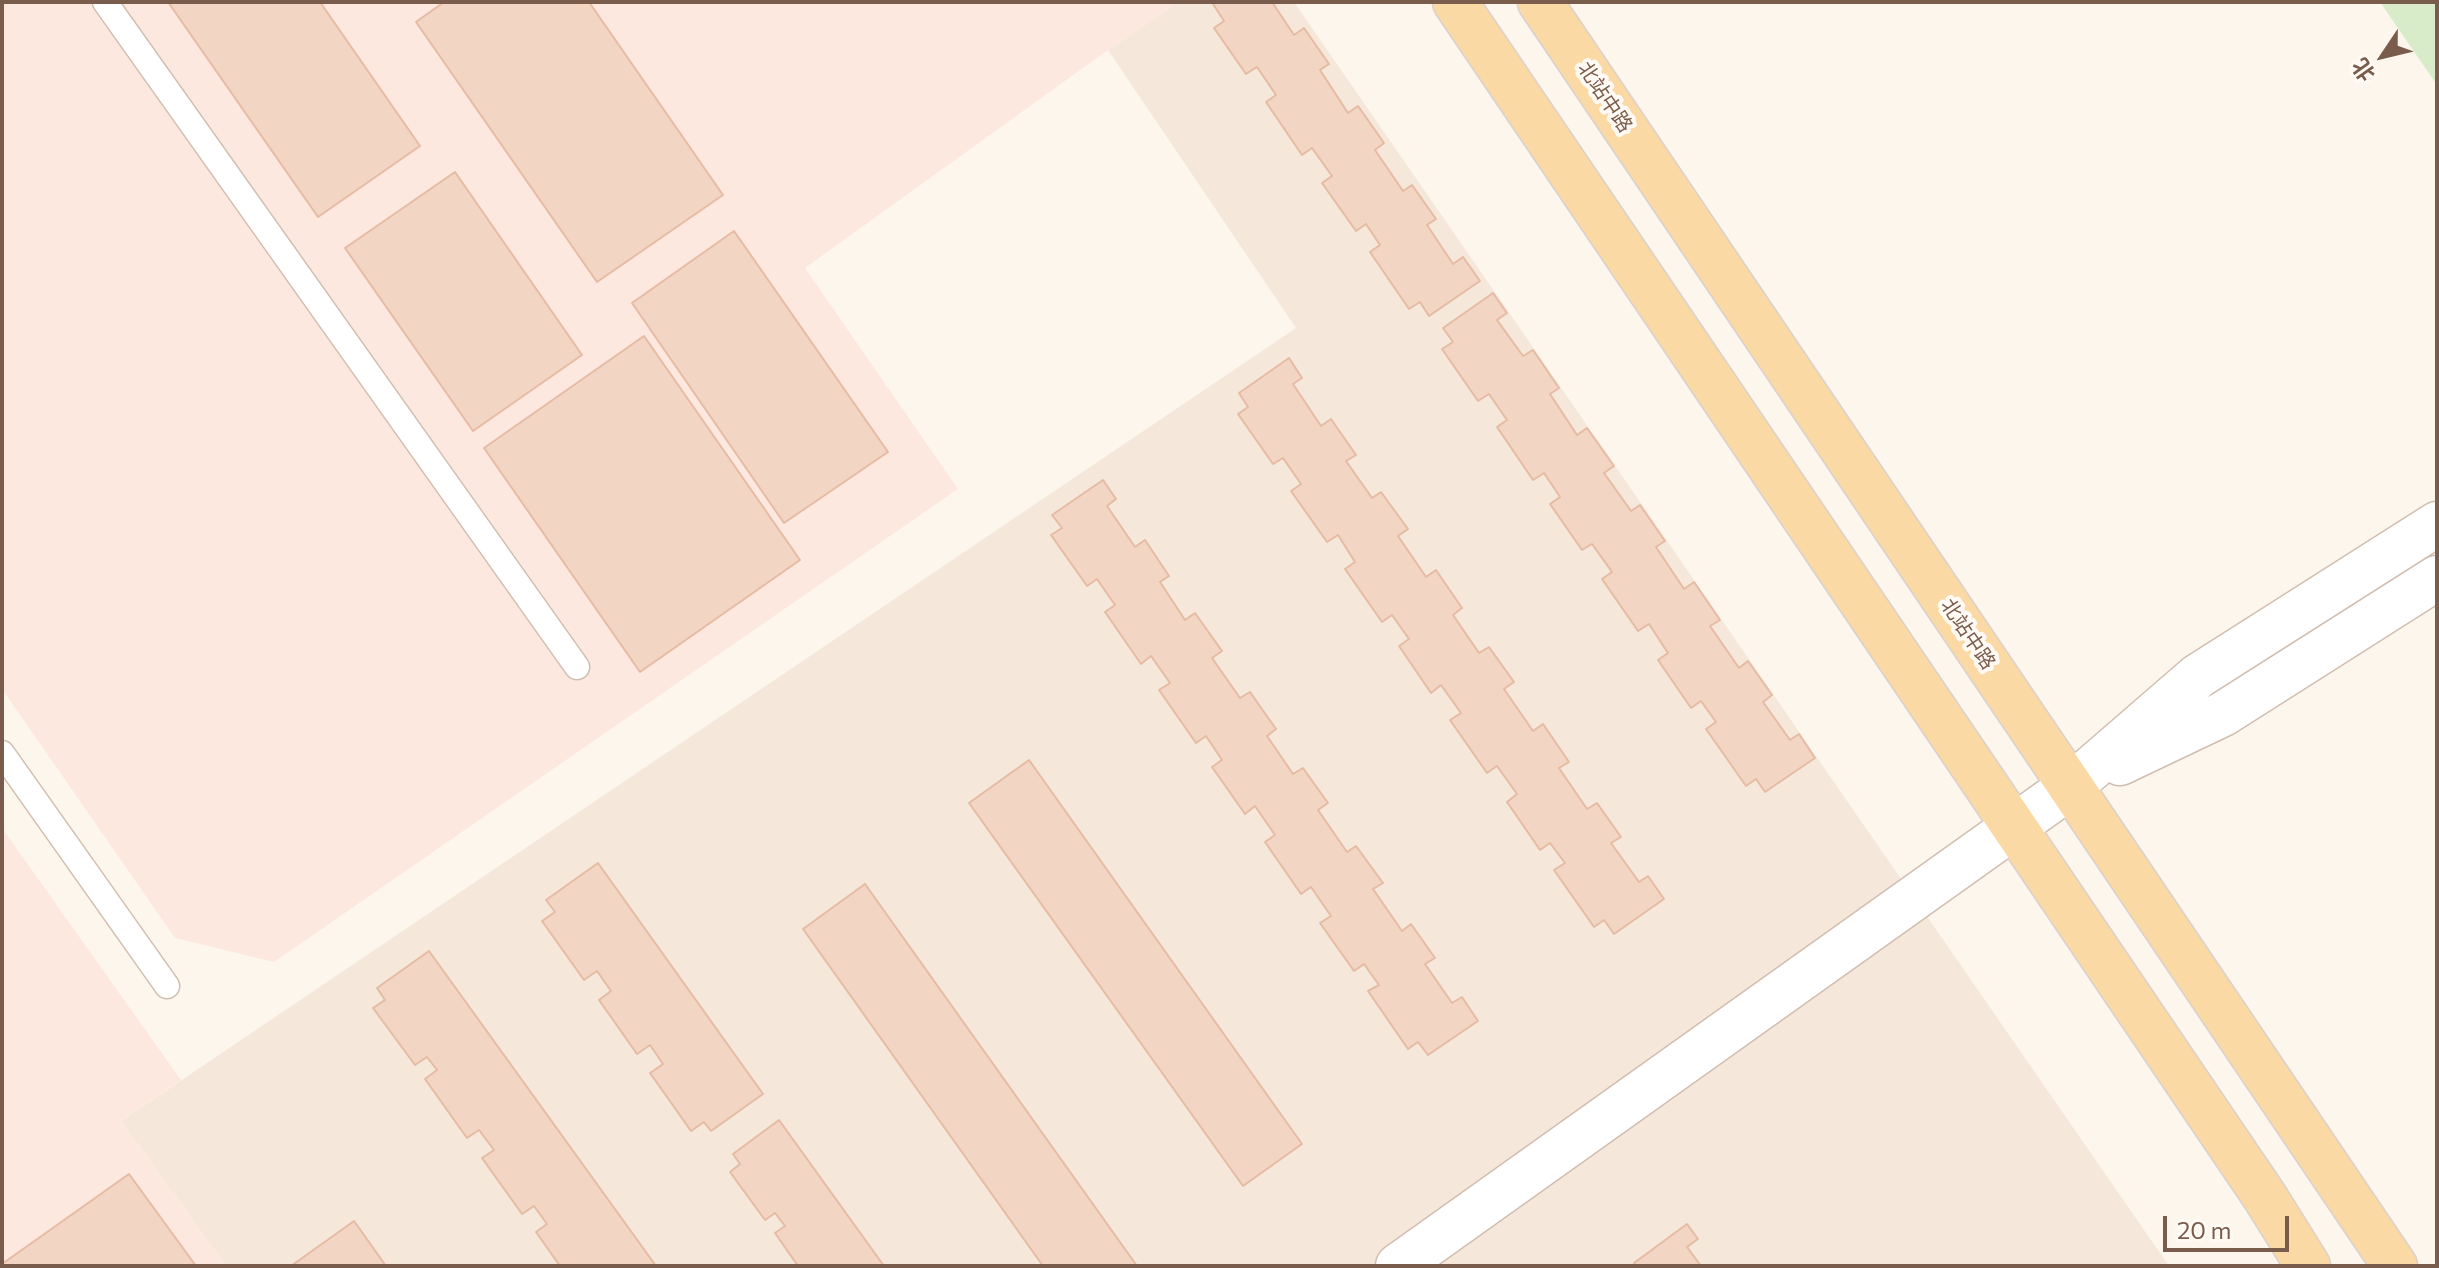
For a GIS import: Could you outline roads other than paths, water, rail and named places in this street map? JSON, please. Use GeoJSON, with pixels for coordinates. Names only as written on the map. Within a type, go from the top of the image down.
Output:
{"type":"FeatureCollection","features":[{"type":"Feature","properties":{"kind":"main road"},"geometry":{"type":"LineString","coordinates":[[1455,2],[2256,1184],[2308,1266]]}},
{"type":"Feature","properties":{"kind":"main road","name":"北站中路"},"geometry":{"type":"LineString","coordinates":[[1540,2],[2395,1266]]}},
{"type":"Feature","properties":{"kind":"street"},"geometry":{"type":"LineString","coordinates":[[1398,1266],[2071,786],[2198,676],[2437,524]]}},
{"type":"Feature","properties":{"kind":"street"},"geometry":{"type":"LineString","coordinates":[[2071,786],[2223,714],[2437,578]]}},
{"type":"Feature","properties":{"kind":"lane"},"geometry":{"type":"LineString","coordinates":[[105,2],[577,667]]}},
{"type":"Feature","properties":{"kind":"lane"},"geometry":{"type":"LineString","coordinates":[[2,753],[167,986]]}}]}
